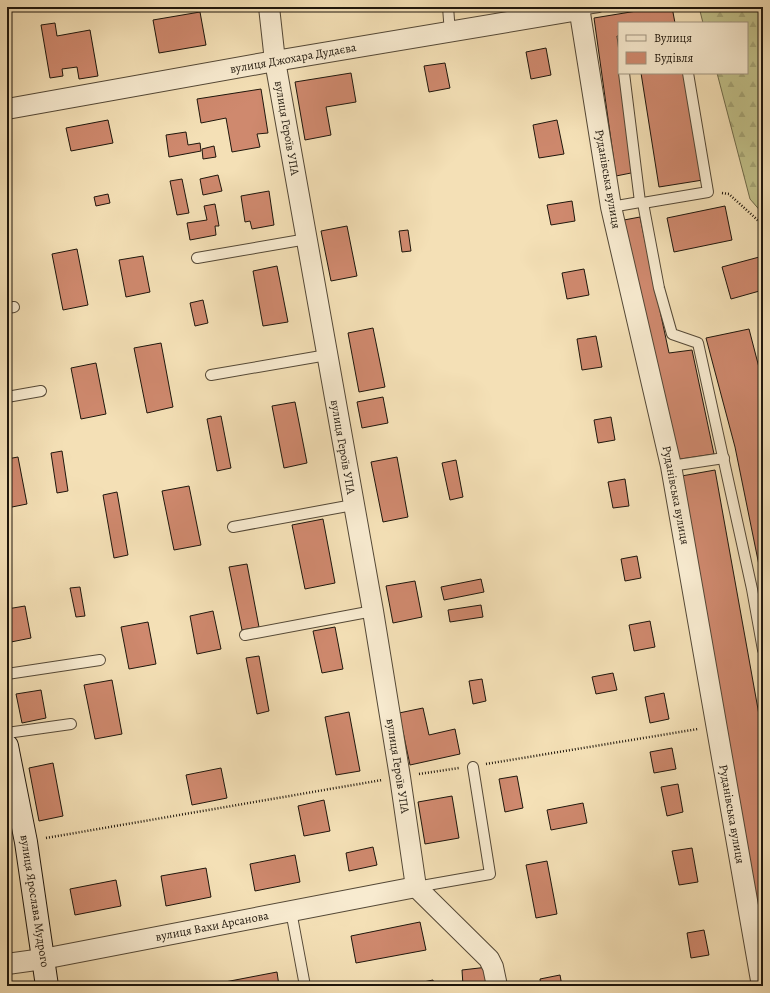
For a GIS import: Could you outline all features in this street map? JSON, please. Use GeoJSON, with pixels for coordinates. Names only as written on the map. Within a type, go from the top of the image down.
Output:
{"type":"FeatureCollection","features":[{"type":"Feature","properties":{"kind":"street","name":"вулиця Героїв УПА"},"geometry":{"type":"LineString","coordinates":[[269,7],[275,61],[372,611],[400,777],[416,887]]}},
{"type":"Feature","properties":{"kind":"street","name":"вулиця Джохара Дудаєва"},"geometry":{"type":"LineString","coordinates":[[7,109],[275,61],[450,33],[579,9]]}},
{"type":"Feature","properties":{"kind":"street","name":"Руданівська вулиця"},"geometry":{"type":"LineString","coordinates":[[579,9],[611,207],[671,466],[762,986]]}},
{"type":"Feature","properties":{"kind":"street","name":"вулиця Ярослава Мудрого"},"geometry":{"type":"LineString","coordinates":[[7,746],[26,842],[48,986]]}},
{"type":"Feature","properties":{"kind":"street","name":"вулиця Вахи Арсанова"},"geometry":{"type":"LineString","coordinates":[[7,964],[43,959],[416,887]]}},
{"type":"Feature","properties":{"kind":"street"},"geometry":{"type":"LineString","coordinates":[[416,887],[489,959],[493,967],[497,986]]}},
{"type":"Feature","properties":{"kind":"lane"},"geometry":{"type":"LineString","coordinates":[[448,7],[450,33]]}},
{"type":"Feature","properties":{"kind":"lane"},"geometry":{"type":"LineString","coordinates":[[579,9],[600,7]]}},
{"type":"Feature","properties":{"kind":"lane"},"geometry":{"type":"LineString","coordinates":[[624,74],[642,203],[659,288],[672,334],[698,343],[752,589],[763,650]]}},
{"type":"Feature","properties":{"kind":"lane"},"geometry":{"type":"LineString","coordinates":[[611,207],[708,192],[688,74]]}},
{"type":"Feature","properties":{"kind":"lane"},"geometry":{"type":"LineString","coordinates":[[197,258],[307,239]]}},
{"type":"Feature","properties":{"kind":"lane"},"geometry":{"type":"LineString","coordinates":[[210,375],[327,355]]}},
{"type":"Feature","properties":{"kind":"lane"},"geometry":{"type":"LineString","coordinates":[[7,397],[41,391]]}},
{"type":"Feature","properties":{"kind":"lane"},"geometry":{"type":"LineString","coordinates":[[671,466],[724,458]]}},
{"type":"Feature","properties":{"kind":"lane"},"geometry":{"type":"LineString","coordinates":[[233,527],[353,505]]}},
{"type":"Feature","properties":{"kind":"lane"},"geometry":{"type":"LineString","coordinates":[[245,635],[372,611]]}},
{"type":"Feature","properties":{"kind":"lane"},"geometry":{"type":"LineString","coordinates":[[7,674],[100,660]]}},
{"type":"Feature","properties":{"kind":"lane"},"geometry":{"type":"LineString","coordinates":[[7,733],[71,724]]}},
{"type":"Feature","properties":{"kind":"lane"},"geometry":{"type":"LineString","coordinates":[[416,887],[490,874],[473,766]]}},
{"type":"Feature","properties":{"kind":"lane"},"geometry":{"type":"LineString","coordinates":[[291,911],[305,986]]}},
{"type":"Feature","properties":{"kind":"path"},"geometry":{"type":"LineString","coordinates":[[708,192],[729,194],[763,225]]}},
{"type":"Feature","properties":{"kind":"path"},"geometry":{"type":"LineString","coordinates":[[26,842],[400,777],[717,726]]}},
{"type":"Feature","properties":{"kind":"green space"},"geometry":{"type":"Polygon","coordinates":[[[699,7],[763,7],[763,214],[750,199],[717,74],[748,74],[748,22],[703,22],[699,7]]]}},
{"type":"Feature","properties":{"kind":"building"},"geometry":{"type":"Polygon","coordinates":[[[654,7],[672,7],[675,22],[618,22],[618,74],[622,74],[636,172],[616,176],[594,18],[655,8],[654,7]]]}},
{"type":"Feature","properties":{"kind":"building"},"geometry":{"type":"Polygon","coordinates":[[[200,12],[206,45],[159,53],[153,20],[200,12]]]}},
{"type":"Feature","properties":{"kind":"building"},"geometry":{"type":"Polygon","coordinates":[[[55,23],[57,36],[90,30],[98,76],[79,79],[77,67],[62,69],[63,76],[50,78],[41,25],[55,23]]]}},
{"type":"Feature","properties":{"kind":"building"},"geometry":{"type":"Polygon","coordinates":[[[546,48],[551,75],[531,79],[526,52],[546,48]]]}},
{"type":"Feature","properties":{"kind":"building"},"geometry":{"type":"Polygon","coordinates":[[[445,63],[450,88],[429,92],[424,66],[445,63]]]}},
{"type":"Feature","properties":{"kind":"building"},"geometry":{"type":"Polygon","coordinates":[[[351,73],[356,102],[326,107],[331,135],[305,140],[295,82],[351,73]]]}},
{"type":"Feature","properties":{"kind":"building"},"geometry":{"type":"Polygon","coordinates":[[[641,74],[684,74],[703,180],[659,187],[641,74]]]}},
{"type":"Feature","properties":{"kind":"building"},"geometry":{"type":"Polygon","coordinates":[[[261,89],[268,133],[257,134],[260,147],[232,152],[226,118],[201,123],[197,99],[261,89]]]}},
{"type":"Feature","properties":{"kind":"building"},"geometry":{"type":"Polygon","coordinates":[[[108,120],[113,143],[71,151],[66,128],[108,120]]]}},
{"type":"Feature","properties":{"kind":"building"},"geometry":{"type":"Polygon","coordinates":[[[557,120],[564,154],[539,158],[533,125],[557,120]]]}},
{"type":"Feature","properties":{"kind":"building"},"geometry":{"type":"Polygon","coordinates":[[[186,132],[188,145],[200,143],[201,151],[169,157],[166,135],[186,132]]]}},
{"type":"Feature","properties":{"kind":"building"},"geometry":{"type":"Polygon","coordinates":[[[214,146],[216,157],[203,159],[202,149],[214,146]]]}},
{"type":"Feature","properties":{"kind":"building"},"geometry":{"type":"Polygon","coordinates":[[[218,175],[222,191],[203,195],[200,179],[218,175]]]}},
{"type":"Feature","properties":{"kind":"building"},"geometry":{"type":"Polygon","coordinates":[[[182,179],[189,213],[177,215],[170,181],[182,179]]]}},
{"type":"Feature","properties":{"kind":"building"},"geometry":{"type":"Polygon","coordinates":[[[269,191],[274,225],[252,229],[250,221],[245,222],[241,196],[269,191]]]}},
{"type":"Feature","properties":{"kind":"building"},"geometry":{"type":"Polygon","coordinates":[[[108,194],[110,203],[96,206],[94,197],[108,194]]]}},
{"type":"Feature","properties":{"kind":"building"},"geometry":{"type":"Polygon","coordinates":[[[572,201],[575,221],[551,225],[547,205],[572,201]]]}},
{"type":"Feature","properties":{"kind":"building"},"geometry":{"type":"Polygon","coordinates":[[[215,204],[219,226],[215,226],[216,235],[190,240],[187,223],[207,220],[204,206],[215,204]]]}},
{"type":"Feature","properties":{"kind":"building"},"geometry":{"type":"Polygon","coordinates":[[[725,206],[732,240],[674,252],[667,218],[725,206]]]}},
{"type":"Feature","properties":{"kind":"building"},"geometry":{"type":"Polygon","coordinates":[[[640,217],[669,353],[692,350],[714,454],[674,460],[624,220],[640,217]]]}},
{"type":"Feature","properties":{"kind":"building"},"geometry":{"type":"Polygon","coordinates":[[[347,226],[357,276],[331,281],[321,231],[347,226]]]}},
{"type":"Feature","properties":{"kind":"building"},"geometry":{"type":"Polygon","coordinates":[[[408,230],[411,251],[402,252],[399,231],[408,230]]]}},
{"type":"Feature","properties":{"kind":"building"},"geometry":{"type":"Polygon","coordinates":[[[77,249],[88,305],[63,310],[52,254],[77,249]]]}},
{"type":"Feature","properties":{"kind":"building"},"geometry":{"type":"Polygon","coordinates":[[[143,256],[150,292],[126,297],[119,260],[143,256]]]}},
{"type":"Feature","properties":{"kind":"building"},"geometry":{"type":"Polygon","coordinates":[[[763,256],[763,290],[731,299],[722,267],[763,256]]]}},
{"type":"Feature","properties":{"kind":"building"},"geometry":{"type":"Polygon","coordinates":[[[277,266],[288,322],[263,326],[253,271],[277,266]]]}},
{"type":"Feature","properties":{"kind":"building"},"geometry":{"type":"Polygon","coordinates":[[[584,269],[589,295],[567,299],[562,273],[584,269]]]}},
{"type":"Feature","properties":{"kind":"building"},"geometry":{"type":"Polygon","coordinates":[[[203,300],[208,323],[195,326],[190,303],[203,300]]]}},
{"type":"Feature","properties":{"kind":"building"},"geometry":{"type":"Polygon","coordinates":[[[373,328],[385,387],[359,392],[348,333],[373,328]]]}},
{"type":"Feature","properties":{"kind":"building"},"geometry":{"type":"Polygon","coordinates":[[[749,329],[763,383],[763,585],[735,447],[706,338],[749,329]]]}},
{"type":"Feature","properties":{"kind":"building"},"geometry":{"type":"Polygon","coordinates":[[[596,336],[602,367],[582,370],[577,339],[596,336]]]}},
{"type":"Feature","properties":{"kind":"building"},"geometry":{"type":"Polygon","coordinates":[[[161,343],[173,407],[147,413],[134,348],[161,343]]]}},
{"type":"Feature","properties":{"kind":"building"},"geometry":{"type":"Polygon","coordinates":[[[96,363],[106,414],[81,419],[71,368],[96,363]]]}},
{"type":"Feature","properties":{"kind":"building"},"geometry":{"type":"Polygon","coordinates":[[[383,397],[388,423],[362,428],[357,402],[383,397]]]}},
{"type":"Feature","properties":{"kind":"building"},"geometry":{"type":"Polygon","coordinates":[[[295,402],[307,463],[284,468],[272,406],[295,402]]]}},
{"type":"Feature","properties":{"kind":"building"},"geometry":{"type":"Polygon","coordinates":[[[221,416],[231,468],[217,471],[207,419],[221,416]]]}},
{"type":"Feature","properties":{"kind":"building"},"geometry":{"type":"Polygon","coordinates":[[[611,417],[615,440],[598,443],[594,420],[611,417]]]}},
{"type":"Feature","properties":{"kind":"building"},"geometry":{"type":"Polygon","coordinates":[[[62,451],[68,491],[57,493],[51,453],[62,451]]]}},
{"type":"Feature","properties":{"kind":"building"},"geometry":{"type":"Polygon","coordinates":[[[18,457],[27,504],[7,508],[7,459],[18,457]]]}},
{"type":"Feature","properties":{"kind":"building"},"geometry":{"type":"Polygon","coordinates":[[[397,457],[408,517],[383,522],[371,462],[397,457]]]}},
{"type":"Feature","properties":{"kind":"building"},"geometry":{"type":"Polygon","coordinates":[[[456,460],[463,497],[450,500],[442,463],[456,460]]]}},
{"type":"Feature","properties":{"kind":"building"},"geometry":{"type":"Polygon","coordinates":[[[715,470],[763,737],[763,944],[676,477],[715,470]]]}},
{"type":"Feature","properties":{"kind":"building"},"geometry":{"type":"Polygon","coordinates":[[[625,479],[629,506],[613,508],[608,482],[625,479]]]}},
{"type":"Feature","properties":{"kind":"building"},"geometry":{"type":"Polygon","coordinates":[[[189,486],[201,545],[174,550],[162,491],[189,486]]]}},
{"type":"Feature","properties":{"kind":"building"},"geometry":{"type":"Polygon","coordinates":[[[117,492],[128,555],[114,558],[103,495],[117,492]]]}},
{"type":"Feature","properties":{"kind":"building"},"geometry":{"type":"Polygon","coordinates":[[[323,519],[335,583],[305,589],[292,525],[323,519]]]}},
{"type":"Feature","properties":{"kind":"building"},"geometry":{"type":"Polygon","coordinates":[[[637,556],[641,578],[625,581],[621,559],[637,556]]]}},
{"type":"Feature","properties":{"kind":"building"},"geometry":{"type":"Polygon","coordinates":[[[247,564],[259,627],[242,630],[229,567],[247,564]]]}},
{"type":"Feature","properties":{"kind":"building"},"geometry":{"type":"Polygon","coordinates":[[[481,579],[484,592],[444,600],[441,587],[481,579]]]}},
{"type":"Feature","properties":{"kind":"building"},"geometry":{"type":"Polygon","coordinates":[[[415,581],[422,617],[393,623],[386,586],[415,581]]]}},
{"type":"Feature","properties":{"kind":"building"},"geometry":{"type":"Polygon","coordinates":[[[80,587],[85,616],[76,617],[70,588],[80,587]]]}},
{"type":"Feature","properties":{"kind":"building"},"geometry":{"type":"Polygon","coordinates":[[[481,605],[483,617],[450,622],[448,610],[481,605]]]}},
{"type":"Feature","properties":{"kind":"building"},"geometry":{"type":"Polygon","coordinates":[[[25,606],[31,638],[11,642],[7,623],[7,609],[25,606]]]}},
{"type":"Feature","properties":{"kind":"building"},"geometry":{"type":"Polygon","coordinates":[[[213,611],[221,649],[197,654],[190,616],[213,611]]]}},
{"type":"Feature","properties":{"kind":"building"},"geometry":{"type":"Polygon","coordinates":[[[650,621],[655,647],[634,651],[629,625],[650,621]]]}},
{"type":"Feature","properties":{"kind":"building"},"geometry":{"type":"Polygon","coordinates":[[[148,622],[156,664],[129,669],[121,627],[148,622]]]}},
{"type":"Feature","properties":{"kind":"building"},"geometry":{"type":"Polygon","coordinates":[[[335,627],[343,669],[322,673],[313,631],[335,627]]]}},
{"type":"Feature","properties":{"kind":"building"},"geometry":{"type":"Polygon","coordinates":[[[259,656],[269,711],[257,714],[246,658],[259,656]]]}},
{"type":"Feature","properties":{"kind":"building"},"geometry":{"type":"Polygon","coordinates":[[[613,673],[617,690],[596,694],[592,677],[613,673]]]}},
{"type":"Feature","properties":{"kind":"building"},"geometry":{"type":"Polygon","coordinates":[[[482,679],[486,701],[473,704],[469,681],[482,679]]]}},
{"type":"Feature","properties":{"kind":"building"},"geometry":{"type":"Polygon","coordinates":[[[112,680],[122,734],[95,739],[84,685],[112,680]]]}},
{"type":"Feature","properties":{"kind":"building"},"geometry":{"type":"Polygon","coordinates":[[[41,690],[46,718],[22,723],[16,694],[41,690]]]}},
{"type":"Feature","properties":{"kind":"building"},"geometry":{"type":"Polygon","coordinates":[[[664,693],[669,719],[650,723],[645,697],[664,693]]]}},
{"type":"Feature","properties":{"kind":"building"},"geometry":{"type":"Polygon","coordinates":[[[423,708],[429,735],[455,729],[460,754],[410,765],[399,713],[423,708]]]}},
{"type":"Feature","properties":{"kind":"building"},"geometry":{"type":"Polygon","coordinates":[[[349,712],[360,771],[336,775],[325,717],[349,712]]]}},
{"type":"Feature","properties":{"kind":"building"},"geometry":{"type":"Polygon","coordinates":[[[672,748],[676,769],[654,773],[650,752],[672,748]]]}},
{"type":"Feature","properties":{"kind":"building"},"geometry":{"type":"Polygon","coordinates":[[[53,763],[63,816],[39,821],[29,768],[53,763]]]}},
{"type":"Feature","properties":{"kind":"building"},"geometry":{"type":"Polygon","coordinates":[[[221,768],[227,798],[192,805],[186,775],[221,768]]]}},
{"type":"Feature","properties":{"kind":"building"},"geometry":{"type":"Polygon","coordinates":[[[517,776],[523,808],[505,812],[499,779],[517,776]]]}},
{"type":"Feature","properties":{"kind":"building"},"geometry":{"type":"Polygon","coordinates":[[[678,784],[683,812],[667,816],[661,787],[678,784]]]}},
{"type":"Feature","properties":{"kind":"building"},"geometry":{"type":"Polygon","coordinates":[[[452,796],[459,838],[425,844],[418,802],[452,796]]]}},
{"type":"Feature","properties":{"kind":"building"},"geometry":{"type":"Polygon","coordinates":[[[324,800],[330,831],[304,836],[298,806],[324,800]]]}},
{"type":"Feature","properties":{"kind":"building"},"geometry":{"type":"Polygon","coordinates":[[[583,803],[587,823],[551,830],[547,810],[583,803]]]}},
{"type":"Feature","properties":{"kind":"building"},"geometry":{"type":"Polygon","coordinates":[[[373,847],[377,865],[349,871],[346,853],[373,847]]]}},
{"type":"Feature","properties":{"kind":"building"},"geometry":{"type":"Polygon","coordinates":[[[692,848],[698,882],[679,885],[672,851],[692,848]]]}},
{"type":"Feature","properties":{"kind":"building"},"geometry":{"type":"Polygon","coordinates":[[[295,855],[300,882],[255,891],[250,864],[295,855]]]}},
{"type":"Feature","properties":{"kind":"building"},"geometry":{"type":"Polygon","coordinates":[[[547,861],[557,914],[536,918],[526,865],[547,861]]]}},
{"type":"Feature","properties":{"kind":"building"},"geometry":{"type":"Polygon","coordinates":[[[206,868],[211,897],[166,906],[161,876],[206,868]]]}},
{"type":"Feature","properties":{"kind":"building"},"geometry":{"type":"Polygon","coordinates":[[[116,880],[121,906],[75,915],[70,889],[116,880]]]}},
{"type":"Feature","properties":{"kind":"building"},"geometry":{"type":"Polygon","coordinates":[[[420,922],[426,950],[356,963],[351,936],[420,922]]]}},
{"type":"Feature","properties":{"kind":"building"},"geometry":{"type":"Polygon","coordinates":[[[704,930],[709,955],[691,958],[687,933],[704,930]]]}},
{"type":"Feature","properties":{"kind":"building"},"geometry":{"type":"Polygon","coordinates":[[[488,967],[491,986],[463,986],[462,970],[488,967]]]}},
{"type":"Feature","properties":{"kind":"building"},"geometry":{"type":"Polygon","coordinates":[[[277,972],[279,986],[204,986],[277,972]]]}},
{"type":"Feature","properties":{"kind":"building"},"geometry":{"type":"Polygon","coordinates":[[[560,975],[562,986],[541,986],[540,979],[560,975]]]}},
{"type":"Feature","properties":{"kind":"building"},"geometry":{"type":"Polygon","coordinates":[[[433,980],[434,986],[404,986],[433,980]]]}}]}
